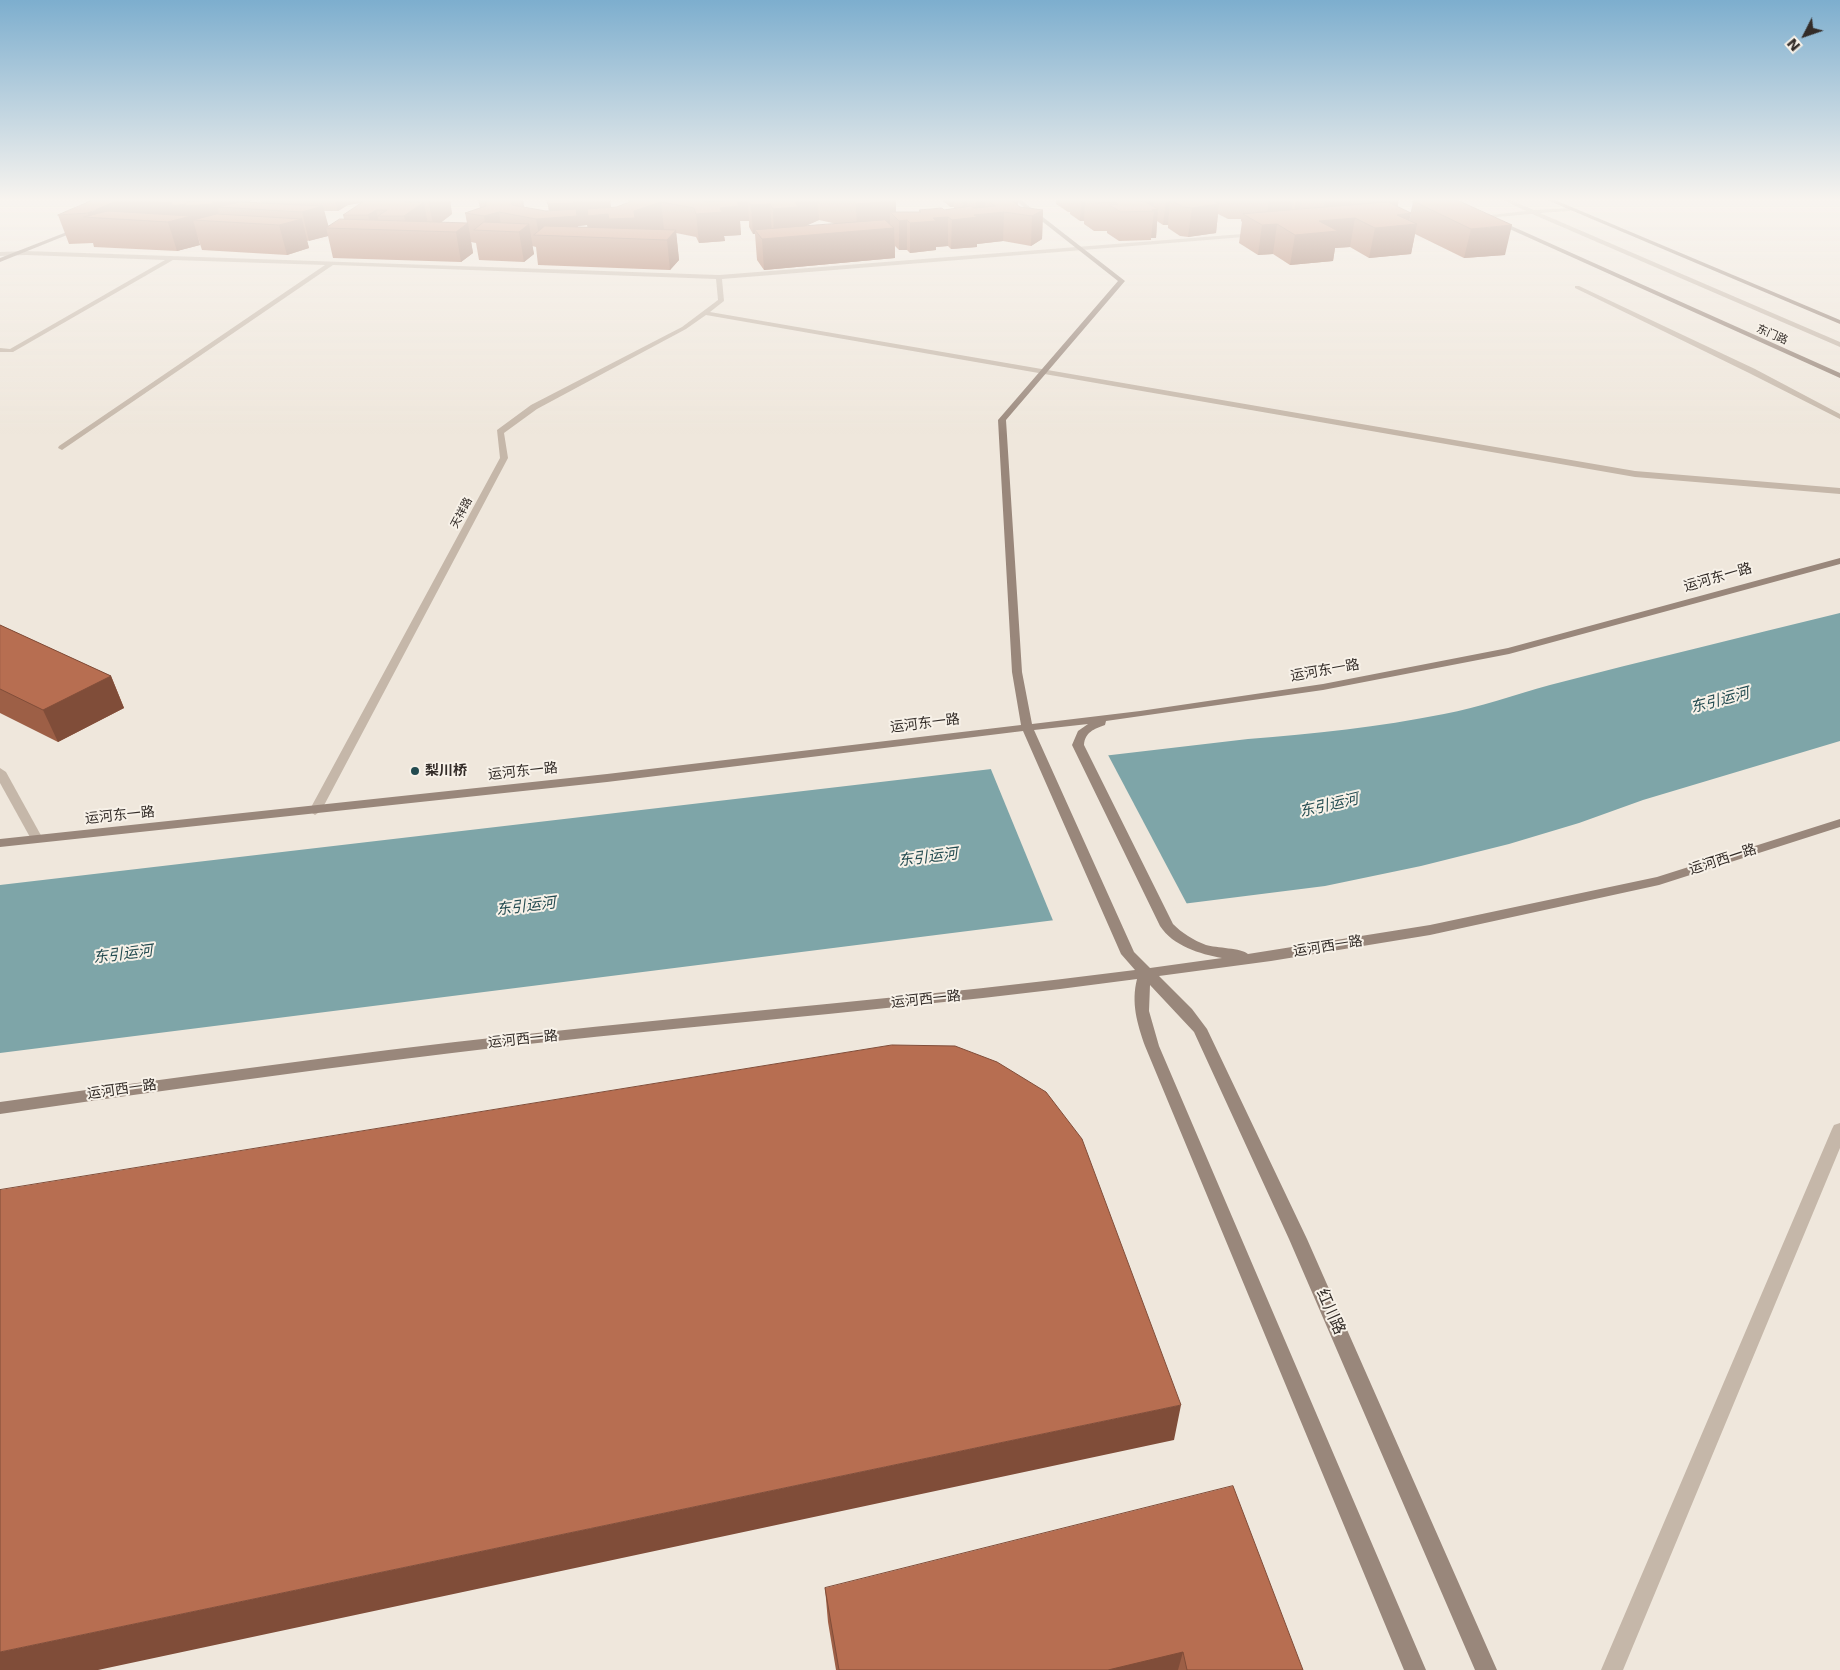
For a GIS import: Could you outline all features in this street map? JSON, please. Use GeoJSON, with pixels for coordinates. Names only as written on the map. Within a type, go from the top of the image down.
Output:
{"type":"FeatureCollection","features":[{"type":"Feature","properties":{"kind":"street"},"geometry":{"type":"LineString","coordinates":[[0,350],[11,350],[137,278]]}},
{"type":"Feature","properties":{"kind":"street"},"geometry":{"type":"LineString","coordinates":[[62,448],[311,278]]}},
{"type":"Feature","properties":{"kind":"street"},"geometry":{"type":"LineString","coordinates":[[704,313],[721,301],[719,278]]}},
{"type":"Feature","properties":{"kind":"street","name":"红川路"},"geometry":{"type":"LineString","coordinates":[[1118,278],[1122,281],[1002,420],[1017,672],[1027,727],[1118,927],[1128,954],[1187,1013],[1200,1030],[1298,1238],[1486,1670]]}},
{"type":"Feature","properties":{"kind":"street","name":"东门路"},"geometry":{"type":"LineString","coordinates":[[1622,278],[1840,376]]}},
{"type":"Feature","properties":{"kind":"street"},"geometry":{"type":"LineString","coordinates":[[1685,278],[1840,345]]}},
{"type":"Feature","properties":{"kind":"street"},"geometry":{"type":"LineString","coordinates":[[1735,278],[1840,322]]}},
{"type":"Feature","properties":{"kind":"street"},"geometry":{"type":"LineString","coordinates":[[1577,287],[1752,371],[1840,417]]}},
{"type":"Feature","properties":{"kind":"street"},"geometry":{"type":"LineString","coordinates":[[704,313],[1635,474],[1840,491]]}},
{"type":"Feature","properties":{"kind":"street","name":"天祥路"},"geometry":{"type":"LineString","coordinates":[[315,811],[504,458],[500,432],[534,407],[684,328],[704,313]]}},
{"type":"Feature","properties":{"kind":"street","name":"运河东一路"},"geometry":{"type":"LineString","coordinates":[[0,843],[315,811],[1140,714],[1323,687],[1510,651],[1840,560]]}},
{"type":"Feature","properties":{"kind":"street"},"geometry":{"type":"LineString","coordinates":[[1140,714],[1098,724],[1082,731],[1078,737],[1078,745],[1167,926],[1173,933],[1185,941],[1209,951],[1238,955],[1271,956]]}},
{"type":"Feature","properties":{"kind":"street"},"geometry":{"type":"LineString","coordinates":[[0,772],[37,839]]}},
{"type":"Feature","properties":{"kind":"street","name":"运河西一路"},"geometry":{"type":"LineString","coordinates":[[0,1108],[210,1078],[509,1041],[1022,990],[1271,956],[1430,930],[1659,881],[1840,823]]}},
{"type":"Feature","properties":{"kind":"street"},"geometry":{"type":"LineString","coordinates":[[1146,973],[1140,992],[1141,1013],[1152,1046],[1415,1670]]}},
{"type":"Feature","properties":{"kind":"street"},"geometry":{"type":"LineString","coordinates":[[1612,1670],[1840,1129]]}},
{"type":"Feature","properties":{"kind":"water","name":"东引运河"},"geometry":{"type":"Polygon","coordinates":[[[1840,613],[1840,741],[1643,800],[1579,823],[1509,844],[1421,866],[1325,886],[0,1053],[0,885],[1248,739],[1322,732],[1420,719],[1840,613]]]}},
{"type":"Feature","properties":{"kind":"pier"},"geometry":{"type":"Polygon","coordinates":[[[1107,753],[1188,906],[1054,923],[990,767],[1107,753]]]}},
{"type":"Feature","properties":{"kind":"building"},"geometry":{"type":"Polygon","coordinates":[[[0,625],[111,676],[43,710],[0,689],[0,625]]]}},
{"type":"Feature","properties":{"kind":"building"},"geometry":{"type":"Polygon","coordinates":[[[892,1045],[955,1046],[997,1062],[1046,1092],[1082,1139],[1181,1405],[0,1652],[0,1190],[892,1045]]]}},
{"type":"Feature","properties":{"kind":"building"},"geometry":{"type":"Polygon","coordinates":[[[1233,1486],[1303,1670],[1187,1670],[1183,1652],[1108,1670],[839,1670],[825,1588],[1233,1486]]]}},
{"type":"Feature","properties":{"kind":"place","name":"梨川桥"},"geometry":{"type":"Point","coordinates":[415,771]}}]}
